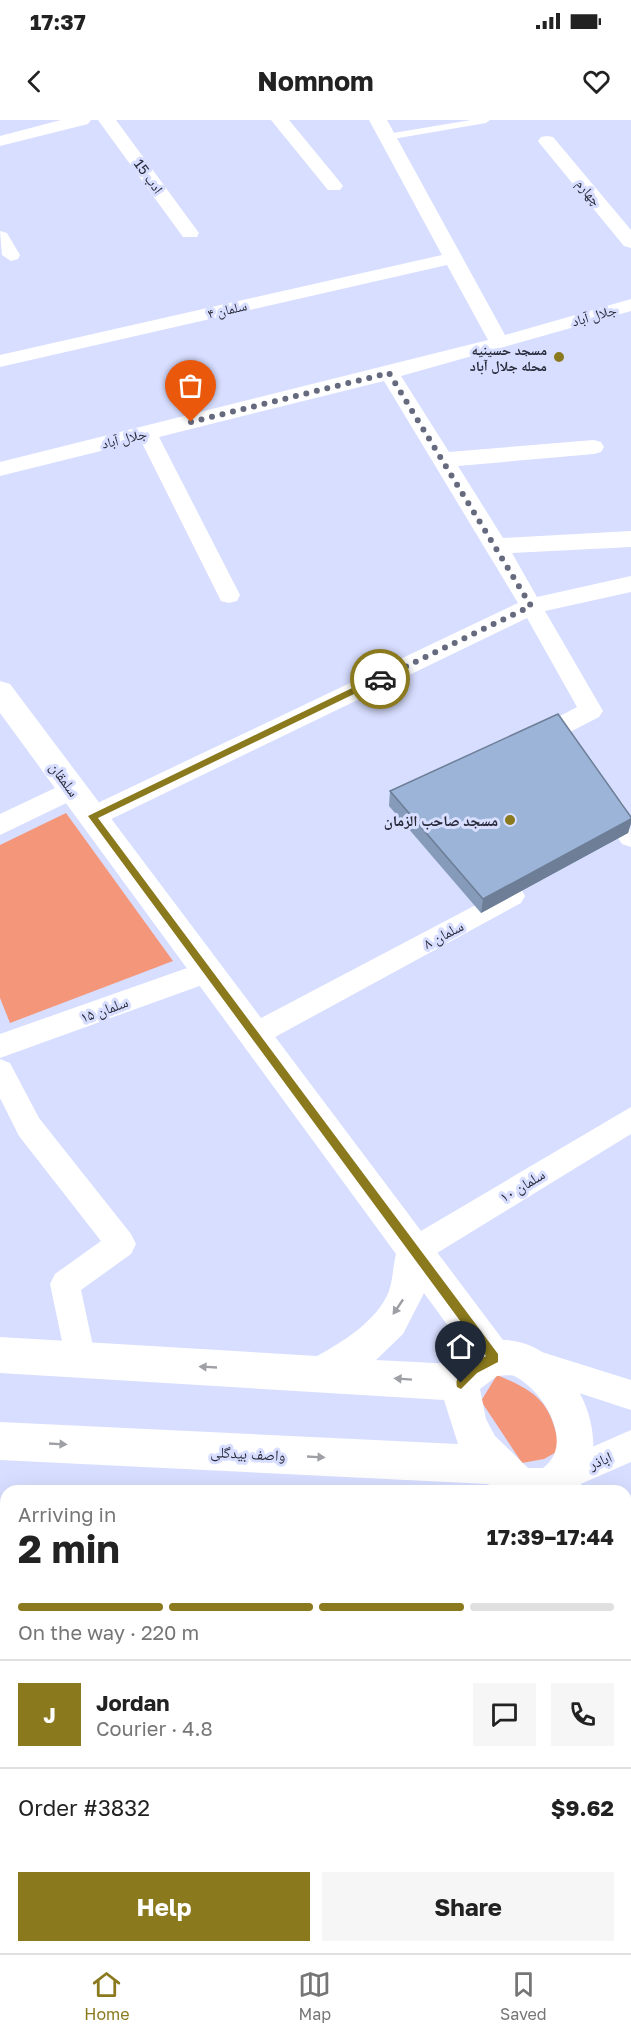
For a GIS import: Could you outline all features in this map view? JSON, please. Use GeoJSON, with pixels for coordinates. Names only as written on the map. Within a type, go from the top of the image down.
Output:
{"type":"FeatureCollection","features":[{"type":"Feature","properties":{"kind":"street"},"geometry":{"type":"LineString","coordinates":[[0,141],[82,120]]}},
{"type":"Feature","properties":{"kind":"street","name":"ادب 15"},"geometry":{"type":"LineString","coordinates":[[107,120],[190,233]]}},
{"type":"Feature","properties":{"kind":"street"},"geometry":{"type":"LineString","coordinates":[[280,120],[333,186]]}},
{"type":"Feature","properties":{"kind":"street"},"geometry":{"type":"LineString","coordinates":[[378,120],[499,343]]}},
{"type":"Feature","properties":{"kind":"street","name":"چهارم"},"geometry":{"type":"LineString","coordinates":[[547,141],[631,242]]}},
{"type":"Feature","properties":{"kind":"street"},"geometry":{"type":"LineString","coordinates":[[0,237],[10,255]]}},
{"type":"Feature","properties":{"kind":"street","name":"سلمان ۴"},"geometry":{"type":"LineString","coordinates":[[0,361],[453,258]]}},
{"type":"Feature","properties":{"kind":"street","name":"جلال آباد"},"geometry":{"type":"LineString","coordinates":[[0,469],[389,373],[631,305]]}},
{"type":"Feature","properties":{"kind":"street"},"geometry":{"type":"LineString","coordinates":[[389,373],[497,546],[591,711],[555,729],[588,776],[624,837]]}},
{"type":"Feature","properties":{"kind":"street"},"geometry":{"type":"LineString","coordinates":[[147,433],[229,595]]}},
{"type":"Feature","properties":{"kind":"street"},"geometry":{"type":"LineString","coordinates":[[443,460],[594,447]]}},
{"type":"Feature","properties":{"kind":"street"},"geometry":{"type":"LineString","coordinates":[[497,546],[631,539]]}},
{"type":"Feature","properties":{"kind":"street"},"geometry":{"type":"LineString","coordinates":[[92,816],[531,606],[631,584]]}},
{"type":"Feature","properties":{"kind":"street","name":"سلمقان"},"geometry":{"type":"LineString","coordinates":[[0,692],[414,1251],[506,1359]]}},
{"type":"Feature","properties":{"kind":"street"},"geometry":{"type":"LineString","coordinates":[[0,825],[72,789]]}},
{"type":"Feature","properties":{"kind":"street","name":"سلمان ۸"},"geometry":{"type":"LineString","coordinates":[[254,1035],[533,885]]}},
{"type":"Feature","properties":{"kind":"street","name":"سلمان ۱۵"},"geometry":{"type":"LineString","coordinates":[[0,1046],[207,972]]}},
{"type":"Feature","properties":{"kind":"street"},"geometry":{"type":"LineString","coordinates":[[0,1071],[29,1126],[121,1244],[65,1284],[81,1360]]}},
{"type":"Feature","properties":{"kind":"street","name":"سلمان ۱۰"},"geometry":{"type":"LineString","coordinates":[[414,1251],[631,1119]]}},
{"type":"Feature","properties":{"kind":"street"},"geometry":{"type":"LineString","coordinates":[[321,1374],[357,1354],[385,1326],[405,1297],[414,1251]]}},
{"type":"Feature","properties":{"kind":"street"},"geometry":{"type":"LineString","coordinates":[[0,1355],[461,1383]]}},
{"type":"Feature","properties":{"kind":"street"},"geometry":{"type":"LineString","coordinates":[[506,1359],[541,1373],[562,1400],[573,1425],[576,1452],[560,1482]]}},
{"type":"Feature","properties":{"kind":"street"},"geometry":{"type":"LineString","coordinates":[[520,1485],[496,1465],[478,1444],[463,1411],[461,1383],[473,1369],[506,1359],[631,1395]]}},
{"type":"Feature","properties":{"kind":"street","name":"واصف بیدگلی"},"geometry":{"type":"LineString","coordinates":[[0,1441],[496,1465]]}},
{"type":"Feature","properties":{"kind":"street","name":"اباذر"},"geometry":{"type":"LineString","coordinates":[[560,1482],[626,1455]]}},
{"type":"Feature","properties":{"kind":"lane"},"geometry":{"type":"LineString","coordinates":[[387,137],[486,120]]}},
{"type":"Feature","properties":{"kind":"shaded area"},"geometry":{"type":"Polygon","coordinates":[[[66,813],[173,961],[10,1023],[0,998],[0,845],[66,813]]]}},
{"type":"Feature","properties":{"kind":"shaded area"},"geometry":{"type":"Polygon","coordinates":[[[497,1375],[524,1388],[541,1402],[552,1421],[560,1450],[544,1459],[522,1463],[481,1401],[497,1375]]]}},
{"type":"Feature","properties":{"kind":"building","name":"مسجد صاحب الزمان"},"geometry":{"type":"Polygon","coordinates":[[[558,714],[631,819],[483,899],[390,791],[558,714]]]}},
{"type":"Feature","properties":{"kind":"way so far"},"geometry":{"type":"LineString","coordinates":[[191,422],[389,373],[497,546],[531,606],[380,679]]}},
{"type":"Feature","properties":{"kind":"place","name":"مسجد حسینیه محله جلال آباد"},"geometry":{"type":"Point","coordinates":[559,357]}},
{"type":"Feature","properties":{"kind":"place","name":"مسجد صاحب الزمان"},"geometry":{"type":"Point","coordinates":[510,820]}},
{"type":"Feature","properties":{"kind":"route"},"geometry":{"type":"LineString","coordinates":[[380,679],[92,816],[494,1358],[473,1369],[461,1383]]}}]}
